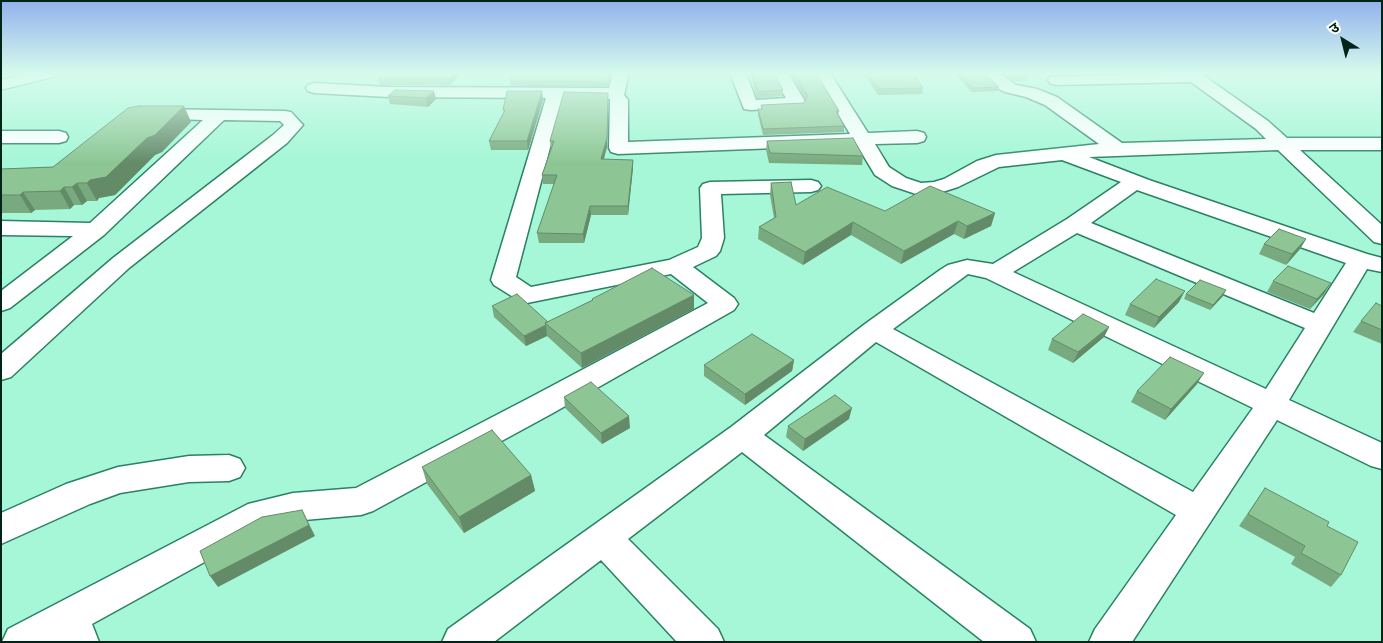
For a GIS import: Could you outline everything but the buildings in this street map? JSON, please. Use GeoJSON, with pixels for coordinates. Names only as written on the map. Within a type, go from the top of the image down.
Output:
{"type":"FeatureCollection","features":[{"type":"Feature","properties":{"kind":"street"},"geometry":{"type":"LineString","coordinates":[[134,117],[148,114],[219,115],[294,103]]}},
{"type":"Feature","properties":{"kind":"street"},"geometry":{"type":"LineString","coordinates":[[1,370],[121,263],[280,139],[294,125],[300,103]]}},
{"type":"Feature","properties":{"kind":"street"},"geometry":{"type":"LineString","coordinates":[[563,103],[503,280],[526,295],[676,266],[708,251],[713,238],[710,188],[811,186]]}},
{"type":"Feature","properties":{"kind":"street"},"geometry":{"type":"LineString","coordinates":[[620,103],[618,148],[917,137]]}},
{"type":"Feature","properties":{"kind":"street"},"geometry":{"type":"LineString","coordinates":[[749,103],[750,105],[796,103]]}},
{"type":"Feature","properties":{"kind":"street"},"geometry":{"type":"LineString","coordinates":[[840,103],[882,171],[899,182],[919,188],[936,188],[951,183],[984,165],[996,161],[1062,154],[1284,144],[1382,144]]}},
{"type":"Feature","properties":{"kind":"street"},"geometry":{"type":"LineString","coordinates":[[1054,103],[1120,150]]}},
{"type":"Feature","properties":{"kind":"street"},"geometry":{"type":"LineString","coordinates":[[1230,103],[1284,144],[1382,237]]}},
{"type":"Feature","properties":{"kind":"street"},"geometry":{"type":"LineString","coordinates":[[1,302],[96,230],[219,115]]}},
{"type":"Feature","properties":{"kind":"street"},"geometry":{"type":"LineString","coordinates":[[790,116],[800,140]]}},
{"type":"Feature","properties":{"kind":"street"},"geometry":{"type":"LineString","coordinates":[[1,137],[59,137]]}},
{"type":"Feature","properties":{"kind":"street"},"geometry":{"type":"LineString","coordinates":[[1062,154],[1371,263],[1320,325],[1271,405],[1109,642]]}},
{"type":"Feature","properties":{"kind":"street"},"geometry":{"type":"LineString","coordinates":[[995,273],[1075,224],[1134,183],[1141,183]]}},
{"type":"Feature","properties":{"kind":"street"},"geometry":{"type":"LineString","coordinates":[[1075,224],[1320,325]]}},
{"type":"Feature","properties":{"kind":"street"},"geometry":{"type":"LineString","coordinates":[[1,228],[96,230]]}},
{"type":"Feature","properties":{"kind":"street"},"geometry":{"type":"LineString","coordinates":[[22,642],[74,629],[260,514],[293,507],[361,501],[542,405],[725,304],[676,266]]}},
{"type":"Feature","properties":{"kind":"street"},"geometry":{"type":"LineString","coordinates":[[462,642],[742,434],[874,330],[957,270],[967,267],[981,268],[995,273],[1382,456]]}},
{"type":"Feature","properties":{"kind":"street"},"geometry":{"type":"LineString","coordinates":[[874,330],[1198,511]]}},
{"type":"Feature","properties":{"kind":"street"},"geometry":{"type":"LineString","coordinates":[[742,434],[1016,642]]}},
{"type":"Feature","properties":{"kind":"street"},"geometry":{"type":"LineString","coordinates":[[1,529],[78,494],[118,480],[189,469],[229,468]]}},
{"type":"Feature","properties":{"kind":"street"},"geometry":{"type":"LineString","coordinates":[[602,537],[704,642]]}}]}
